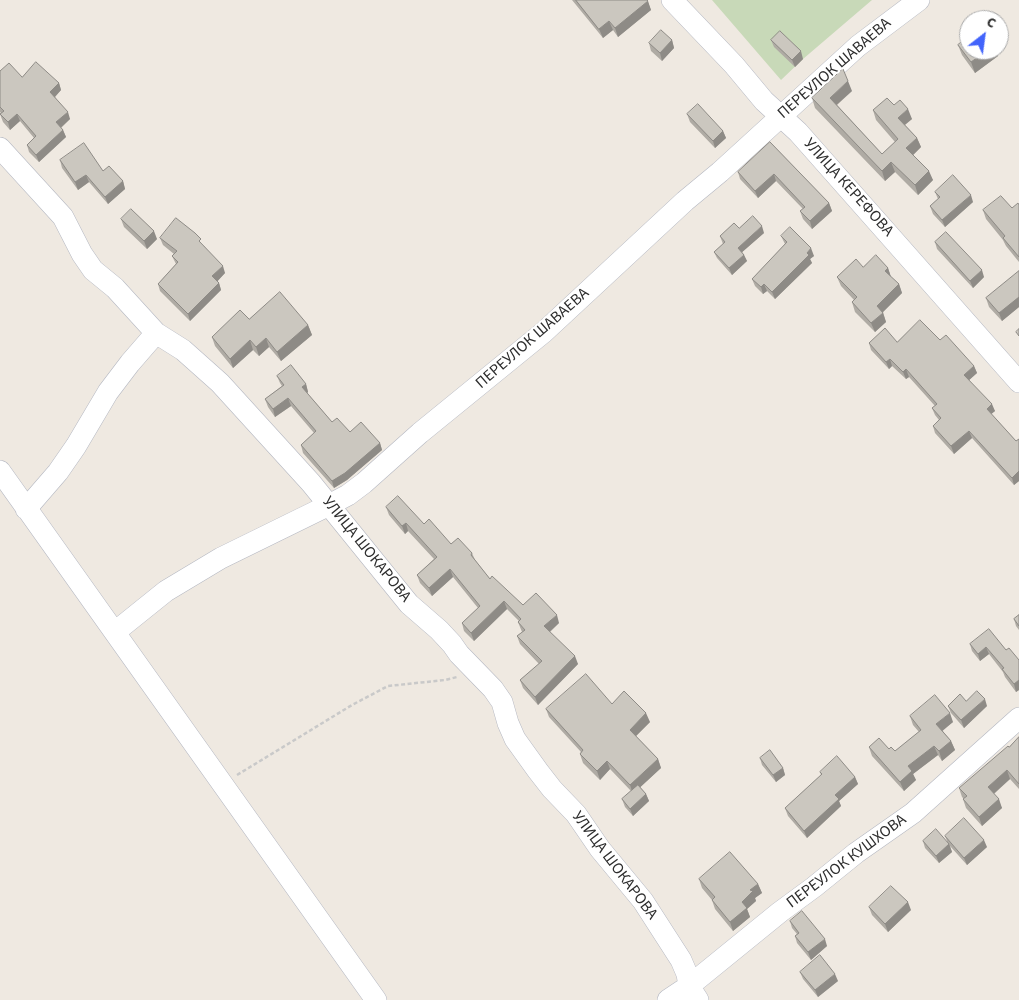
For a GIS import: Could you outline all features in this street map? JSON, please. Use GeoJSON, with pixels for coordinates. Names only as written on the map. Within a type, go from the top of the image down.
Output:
{"type":"FeatureCollection","features":[{"type":"Feature","properties":{"kind":"street","name":"УЛИЦА КЕРЕФОВА"},"geometry":{"type":"LineString","coordinates":[[672,0],[734,65],[764,101],[798,132],[1019,382]]}},
{"type":"Feature","properties":{"kind":"street","name":"ПЕРЕУЛОК ШАВАЕВА"},"geometry":{"type":"LineString","coordinates":[[115,632],[166,591],[221,558],[329,505],[348,495],[364,483],[420,433],[544,332],[685,201],[720,172],[858,46],[919,0]]}},
{"type":"Feature","properties":{"kind":"street","name":"УЛИЦА ШОКАРОВА"},"geometry":{"type":"LineString","coordinates":[[0,148],[63,217],[82,254],[93,270],[115,288],[156,333],[183,350],[209,371],[329,505],[409,604],[439,630],[493,689],[502,702],[515,739],[552,789],[576,814],[611,863],[643,901],[681,960],[694,993]]}},
{"type":"Feature","properties":{"kind":"street"},"geometry":{"type":"LineString","coordinates":[[26,509],[58,472],[108,392],[156,333]]}},
{"type":"Feature","properties":{"kind":"street"},"geometry":{"type":"LineString","coordinates":[[0,471],[376,1000]]}},
{"type":"Feature","properties":{"kind":"street","name":"ПЕРЕУЛОК КУШХОВА"},"geometry":{"type":"LineString","coordinates":[[668,1000],[694,993],[780,912],[856,853],[913,813],[1019,718]]}},
{"type":"Feature","properties":{"kind":"path"},"geometry":{"type":"LineString","coordinates":[[223,784],[352,705],[388,686],[445,680],[476,672]]}},
{"type":"Feature","properties":{"kind":"green space"},"geometry":{"type":"Polygon","coordinates":[[[712,0],[872,0],[781,80],[712,0]]]}},
{"type":"Feature","properties":{"kind":"building"},"geometry":{"type":"Polygon","coordinates":[[[576,0],[648,1],[615,28],[609,21],[599,29],[576,0]]]}},
{"type":"Feature","properties":{"kind":"building"},"geometry":{"type":"Polygon","coordinates":[[[661,30],[672,40],[660,53],[649,43],[661,30]]]}},
{"type":"Feature","properties":{"kind":"building"},"geometry":{"type":"Polygon","coordinates":[[[780,31],[801,51],[792,60],[771,40],[780,31]]]}},
{"type":"Feature","properties":{"kind":"building"},"geometry":{"type":"Polygon","coordinates":[[[36,62],[59,83],[50,92],[68,112],[56,122],[63,130],[36,155],[27,145],[36,136],[17,114],[8,122],[0,114],[4,111],[0,107],[0,71],[9,63],[22,77],[36,62]]]}},
{"type":"Feature","properties":{"kind":"building"},"geometry":{"type":"Polygon","coordinates":[[[843,69],[848,81],[830,98],[882,154],[898,139],[873,110],[887,98],[894,105],[900,100],[908,109],[898,118],[917,138],[906,148],[929,171],[915,185],[891,162],[882,171],[812,98],[843,69]]]}},
{"type":"Feature","properties":{"kind":"building"},"geometry":{"type":"Polygon","coordinates":[[[698,104],[723,131],[713,141],[687,114],[698,104]]]}},
{"type":"Feature","properties":{"kind":"building"},"geometry":{"type":"Polygon","coordinates":[[[770,142],[829,203],[810,221],[800,211],[805,207],[774,174],[755,191],[738,172],[770,142]]]}},
{"type":"Feature","properties":{"kind":"building"},"geometry":{"type":"Polygon","coordinates":[[[84,143],[103,171],[109,166],[123,181],[105,197],[86,175],[75,182],[60,160],[84,143]]]}},
{"type":"Feature","properties":{"kind":"building"},"geometry":{"type":"Polygon","coordinates":[[[953,175],[971,195],[942,220],[930,206],[940,197],[935,192],[953,175]]]}},
{"type":"Feature","properties":{"kind":"building"},"geometry":{"type":"Polygon","coordinates":[[[1001,196],[1012,208],[1018,203],[1019,205],[1019,257],[1003,238],[1005,236],[983,210],[1001,196]]]}},
{"type":"Feature","properties":{"kind":"building"},"geometry":{"type":"Polygon","coordinates":[[[131,209],[154,231],[144,241],[121,219],[131,209]]]}},
{"type":"Feature","properties":{"kind":"building"},"geometry":{"type":"Polygon","coordinates":[[[753,216],[762,226],[738,248],[744,255],[729,268],[714,252],[725,242],[720,236],[734,223],[739,228],[753,216]]]}},
{"type":"Feature","properties":{"kind":"building"},"geometry":{"type":"Polygon","coordinates":[[[176,218],[201,239],[199,241],[223,266],[212,276],[219,283],[188,314],[158,284],[178,262],[172,256],[177,251],[160,238],[176,218]]]}},
{"type":"Feature","properties":{"kind":"building"},"geometry":{"type":"Polygon","coordinates":[[[790,227],[811,248],[807,253],[809,255],[772,292],[764,284],[761,287],[752,279],[787,242],[781,236],[790,227]]]}},
{"type":"Feature","properties":{"kind":"building"},"geometry":{"type":"Polygon","coordinates":[[[946,232],[982,270],[970,281],[935,242],[946,232]]]}},
{"type":"Feature","properties":{"kind":"building"},"geometry":{"type":"Polygon","coordinates":[[[876,255],[888,268],[885,271],[899,284],[877,306],[883,313],[871,323],[852,302],[857,297],[837,277],[856,259],[863,267],[876,255]]]}},
{"type":"Feature","properties":{"kind":"building"},"geometry":{"type":"Polygon","coordinates":[[[1019,271],[1019,297],[999,313],[986,298],[1019,271]]]}},
{"type":"Feature","properties":{"kind":"building"},"geometry":{"type":"Polygon","coordinates":[[[280,292],[308,325],[277,352],[266,338],[256,347],[250,340],[230,359],[212,337],[240,310],[249,319],[280,292]]]}},
{"type":"Feature","properties":{"kind":"building"},"geometry":{"type":"Polygon","coordinates":[[[920,320],[940,340],[946,335],[974,366],[964,375],[992,404],[987,409],[1016,441],[1019,439],[1019,471],[1012,478],[969,431],[951,446],[933,426],[941,418],[932,408],[937,404],[906,369],[903,372],[890,359],[886,362],[869,343],[885,328],[897,342],[920,320]]]}},
{"type":"Feature","properties":{"kind":"building"},"geometry":{"type":"Polygon","coordinates":[[[291,365],[306,384],[302,387],[332,422],[337,418],[350,432],[361,422],[380,443],[345,473],[332,481],[301,445],[316,431],[288,398],[273,409],[265,399],[284,385],[277,376],[291,365]]]}},
{"type":"Feature","properties":{"kind":"building"},"geometry":{"type":"Polygon","coordinates":[[[398,496],[424,524],[429,519],[451,544],[458,538],[472,553],[471,555],[490,579],[492,576],[523,605],[536,593],[557,615],[544,626],[575,656],[535,697],[520,680],[542,661],[517,636],[525,630],[518,622],[521,619],[504,601],[471,633],[462,623],[480,606],[450,569],[429,588],[417,575],[437,557],[406,523],[402,526],[386,507],[398,496]]]}},
{"type":"Feature","properties":{"kind":"building"},"geometry":{"type":"Polygon","coordinates":[[[1019,615],[1019,626],[1014,619],[1019,615]]]}},
{"type":"Feature","properties":{"kind":"building"},"geometry":{"type":"Polygon","coordinates":[[[989,629],[1006,650],[1009,648],[1019,660],[1019,680],[1014,684],[1002,669],[1004,668],[986,647],[978,654],[970,644],[989,629]]]}},
{"type":"Feature","properties":{"kind":"building"},"geometry":{"type":"Polygon","coordinates":[[[586,674],[612,704],[624,691],[646,713],[630,730],[658,759],[630,785],[607,761],[597,771],[580,754],[583,750],[546,709],[586,674]]]}},
{"type":"Feature","properties":{"kind":"building"},"geometry":{"type":"Polygon","coordinates":[[[977,691],[985,699],[961,720],[948,706],[960,694],[966,701],[977,691]]]}},
{"type":"Feature","properties":{"kind":"building"},"geometry":{"type":"Polygon","coordinates":[[[935,695],[950,713],[936,724],[951,741],[939,751],[934,746],[908,766],[912,771],[900,782],[869,747],[879,738],[889,749],[891,747],[895,751],[921,730],[910,716],[935,695]]]}},
{"type":"Feature","properties":{"kind":"building"},"geometry":{"type":"Polygon","coordinates":[[[1019,737],[1019,784],[1007,770],[988,787],[999,799],[979,817],[963,799],[967,796],[959,788],[1019,737]]]}},
{"type":"Feature","properties":{"kind":"building"},"geometry":{"type":"Polygon","coordinates":[[[770,750],[783,768],[773,775],[760,758],[770,750]]]}},
{"type":"Feature","properties":{"kind":"building"},"geometry":{"type":"Polygon","coordinates":[[[837,756],[855,777],[835,795],[839,799],[804,831],[785,808],[822,774],[820,772],[837,756]]]}},
{"type":"Feature","properties":{"kind":"building"},"geometry":{"type":"Polygon","coordinates":[[[638,785],[646,794],[630,809],[622,799],[638,785]]]}},
{"type":"Feature","properties":{"kind":"building"},"geometry":{"type":"Polygon","coordinates":[[[964,818],[984,840],[964,858],[945,836],[964,818]]]}},
{"type":"Feature","properties":{"kind":"building"},"geometry":{"type":"Polygon","coordinates":[[[936,829],[949,844],[936,856],[923,841],[936,829]]]}},
{"type":"Feature","properties":{"kind":"building"},"geometry":{"type":"Polygon","coordinates":[[[730,852],[758,884],[750,890],[753,891],[742,902],[747,908],[730,922],[712,900],[715,897],[699,879],[730,852]]]}},
{"type":"Feature","properties":{"kind":"building"},"geometry":{"type":"Polygon","coordinates":[[[891,886],[908,902],[885,924],[869,907],[891,886]]]}},
{"type":"Feature","properties":{"kind":"building"},"geometry":{"type":"Polygon","coordinates":[[[802,911],[825,939],[808,952],[795,936],[799,933],[790,921],[802,911]]]}},
{"type":"Feature","properties":{"kind":"building"},"geometry":{"type":"Polygon","coordinates":[[[820,955],[835,974],[815,990],[800,972],[820,955]]]}}]}
